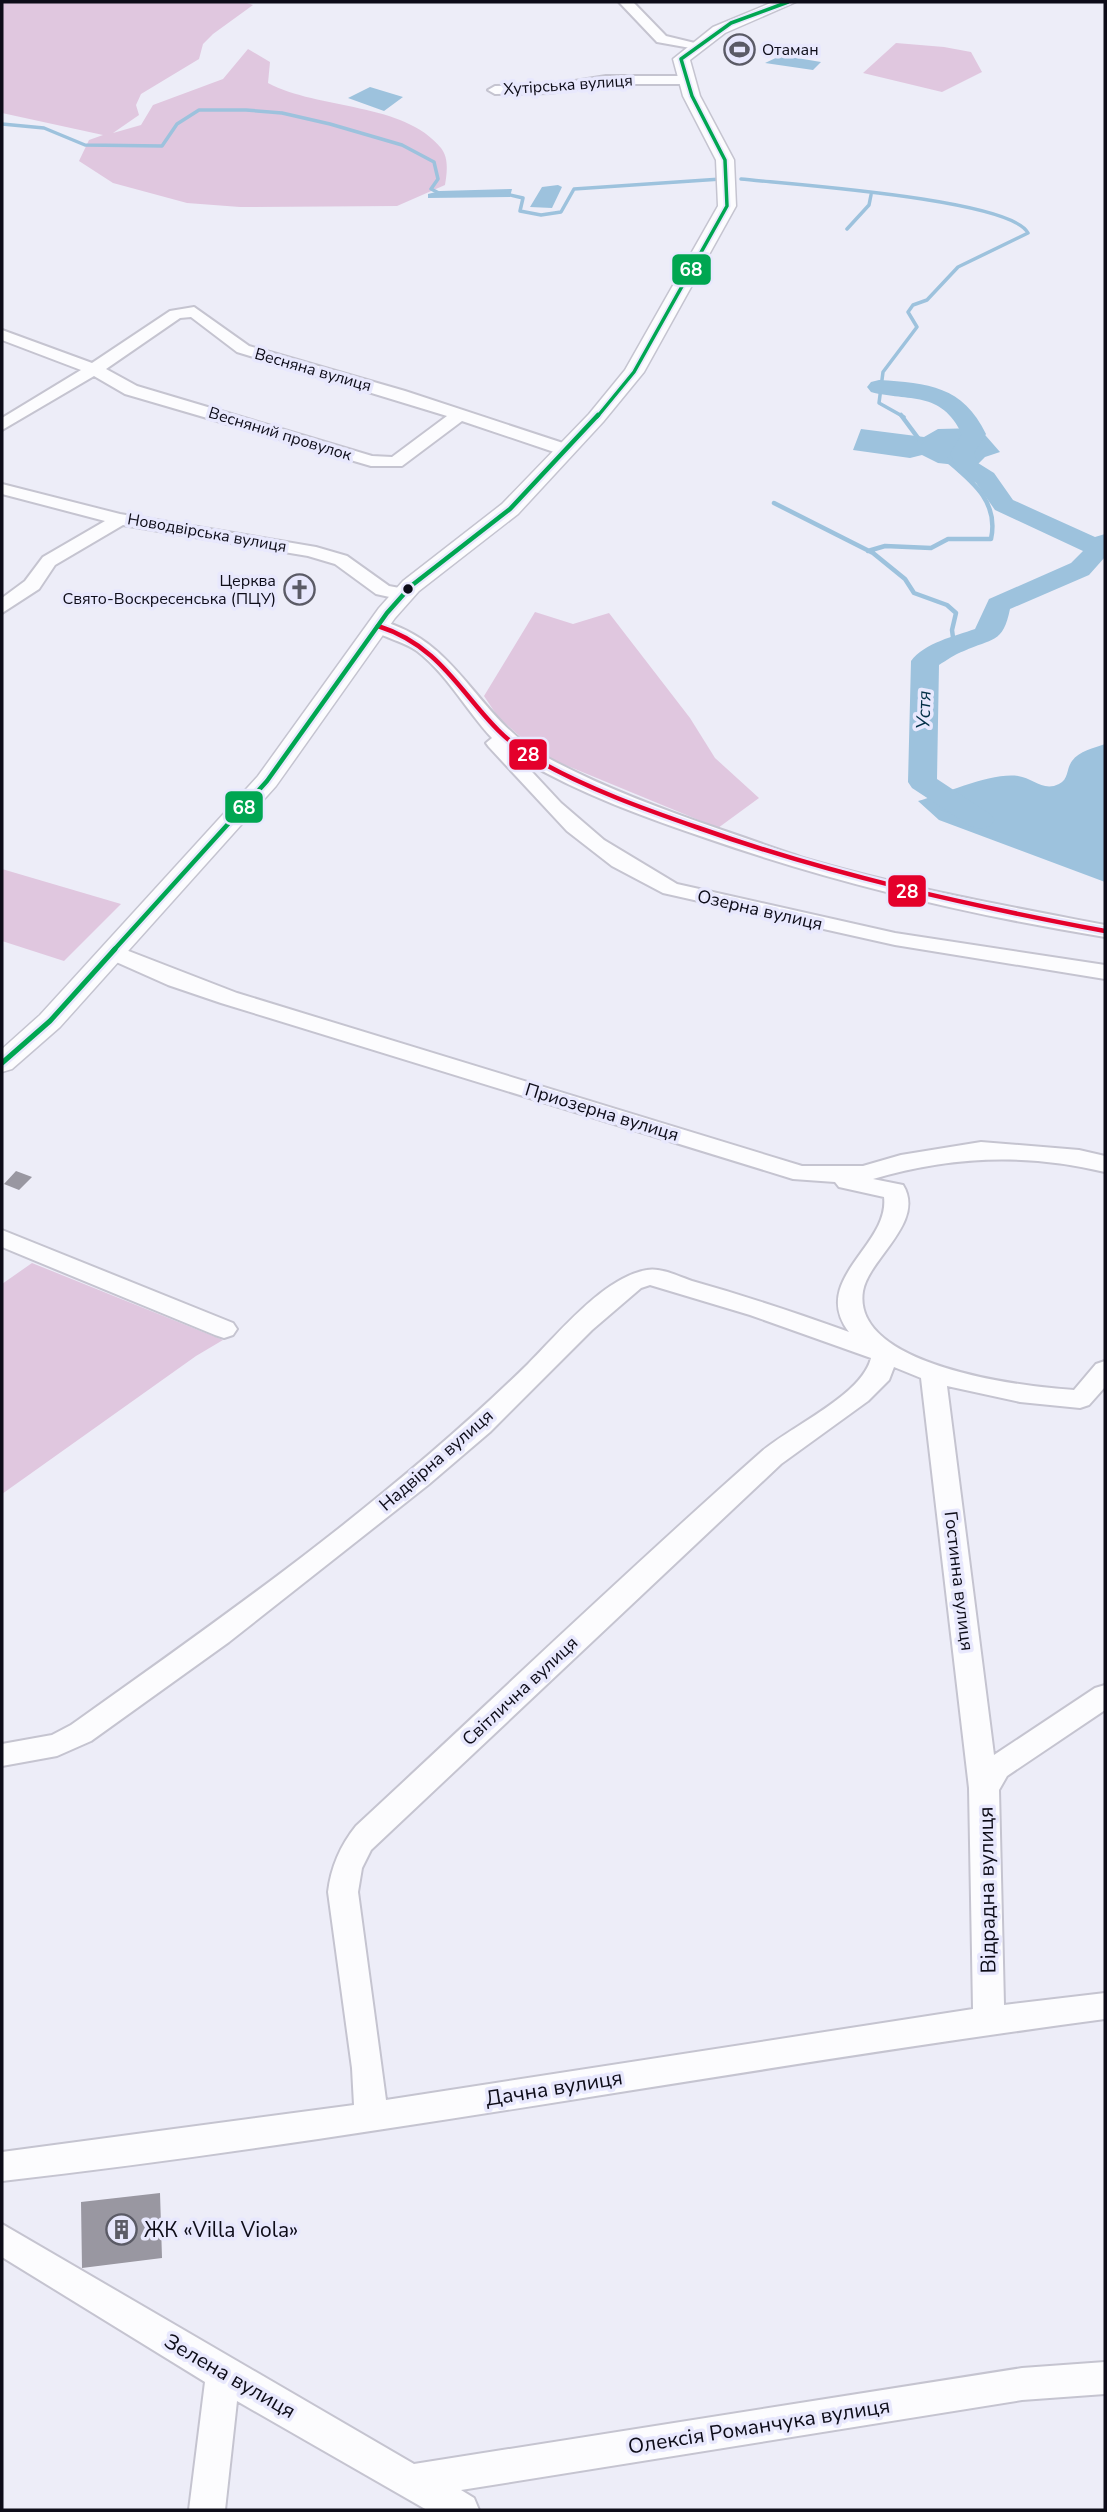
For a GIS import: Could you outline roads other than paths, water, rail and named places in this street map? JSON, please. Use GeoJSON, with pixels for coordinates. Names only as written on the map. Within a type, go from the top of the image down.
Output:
{"type":"FeatureCollection","features":[{"type":"Feature","properties":{"kind":"main road"},"geometry":{"type":"LineString","coordinates":[[2,1063],[50,1021],[267,781],[403,594],[431,568],[510,509],[634,372],[727,206],[730,185],[721,144],[683,80],[681,59],[724,24],[788,2]]}},
{"type":"Feature","properties":{"kind":"street"},"geometry":{"type":"LineString","coordinates":[[626,2],[662,39],[696,45]]}},
{"type":"Feature","properties":{"kind":"street","name":"Хутірська вулиця"},"geometry":{"type":"LineString","coordinates":[[495,90],[550,89],[606,80],[683,80]]}},
{"type":"Feature","properties":{"kind":"street","name":"Весняна вулиця"},"geometry":{"type":"LineString","coordinates":[[2,425],[94,369],[176,314],[194,312],[243,349],[566,450]]}},
{"type":"Feature","properties":{"kind":"street"},"geometry":{"type":"LineString","coordinates":[[2,335],[94,369]]}},
{"type":"Feature","properties":{"kind":"street","name":"Весняний провулок"},"geometry":{"type":"LineString","coordinates":[[94,369],[131,390],[371,461],[396,462],[458,415]]}},
{"type":"Feature","properties":{"kind":"street","name":"Новодвірська вулиця"},"geometry":{"type":"LineString","coordinates":[[2,489],[120,519],[310,551],[341,560],[383,590],[403,594]]}},
{"type":"Feature","properties":{"kind":"street"},"geometry":{"type":"LineString","coordinates":[[2,607],[32,585],[49,562],[120,519]]}},
{"type":"Feature","properties":{"kind":"street"},"geometry":{"type":"LineString","coordinates":[[378,626],[400,630],[436,657],[468,693],[484,717],[516,747],[655,813],[814,867],[939,899],[1105,931]]}},
{"type":"Feature","properties":{"kind":"street","name":"Озерна вулиця"},"geometry":{"type":"LineString","coordinates":[[484,717],[492,738],[558,812],[604,853],[637,874],[670,889],[895,939],[1105,972]]}},
{"type":"Feature","properties":{"kind":"street","name":"Приозерна вулиця"},"geometry":{"type":"LineString","coordinates":[[113,952],[176,980],[229,998],[801,1174],[864,1174],[901,1163],[981,1150],[1079,1158],[1105,1164]]}},
{"type":"Feature","properties":{"kind":"street"},"geometry":{"type":"LineString","coordinates":[[801,1174],[895,1191],[897,1205],[892,1220],[863,1265],[850,1292],[850,1307],[854,1320],[869,1340],[885,1354],[933,1373],[1053,1399],[1080,1399],[1105,1370]]}},
{"type":"Feature","properties":{"kind":"street"},"geometry":{"type":"LineString","coordinates":[[2,1238],[224,1329]]}},
{"type":"Feature","properties":{"kind":"street","name":"Надвірна вулиця"},"geometry":{"type":"LineString","coordinates":[[2,1755],[57,1745],[81,1733],[219,1634],[452,1451],[583,1324],[632,1282],[650,1277],[759,1309],[885,1354]]}},
{"type":"Feature","properties":{"kind":"street","name":"Світлична вулиця"},"geometry":{"type":"LineString","coordinates":[[371,2117],[368,2068],[343,1892],[346,1866],[354,1849],[772,1457],[859,1395],[880,1374],[885,1354]]}},
{"type":"Feature","properties":{"kind":"street","name":"Гостинна вулиця"},"geometry":{"type":"LineString","coordinates":[[933,1373],[984,1788]]}},
{"type":"Feature","properties":{"kind":"street","name":"Відрадна вулиця"},"geometry":{"type":"LineString","coordinates":[[989,2020],[984,1788],[997,1768],[1105,1696]]}},
{"type":"Feature","properties":{"kind":"street","name":"Дачна вулиця"},"geometry":{"type":"LineString","coordinates":[[2,2167],[371,2117],[989,2020],[1105,2006]]}},
{"type":"Feature","properties":{"kind":"street","name":"Зелена вулиця"},"geometry":{"type":"LineString","coordinates":[[2,2239],[223,2374],[461,2510]]}},
{"type":"Feature","properties":{"kind":"street"},"geometry":{"type":"LineString","coordinates":[[207,2510],[223,2374]]}},
{"type":"Feature","properties":{"kind":"street","name":"Олексія Романчука вулиця"},"geometry":{"type":"LineString","coordinates":[[413,2481],[1022,2384],[1105,2378]]}},
{"type":"Feature","properties":{"kind":"water"},"geometry":{"type":"Polygon","coordinates":[[[780,56],[821,62],[813,70],[765,63],[780,56]]]}},
{"type":"Feature","properties":{"kind":"water"},"geometry":{"type":"Polygon","coordinates":[[[370,87],[403,97],[384,111],[348,98],[370,87]]]}},
{"type":"Feature","properties":{"kind":"water"},"geometry":{"type":"Polygon","coordinates":[[[542,187],[562,187],[552,208],[530,207],[542,187]]]}},
{"type":"Feature","properties":{"kind":"water"},"geometry":{"type":"Polygon","coordinates":[[[512,189],[510,197],[428,198],[428,194],[440,191],[512,189]]]}},
{"type":"Feature","properties":{"kind":"water"},"geometry":{"type":"Polygon","coordinates":[[[979,428],[1000,452],[985,457],[975,467],[938,463],[922,455],[910,458],[853,450],[861,429],[924,437],[938,429],[979,428]]]}},
{"type":"Feature","properties":{"kind":"water"},"geometry":{"type":"Polygon","coordinates":[[[1105,744],[1105,882],[939,820],[918,801],[995,777],[1018,776],[1043,786],[1053,786],[1064,779],[1075,758],[1087,750],[1105,744]]]}},
{"type":"Feature","properties":{"kind":"waterway"},"geometry":{"type":"LineString","coordinates":[[2,124],[44,128],[85,145],[162,146],[177,124],[199,110],[282,113],[402,145],[434,162],[438,179],[431,189],[443,195]]}},
{"type":"Feature","properties":{"kind":"waterway"},"geometry":{"type":"LineString","coordinates":[[502,193],[523,198],[520,211],[541,215],[561,212],[574,189],[721,179]]}},
{"type":"Feature","properties":{"kind":"waterway"},"geometry":{"type":"LineString","coordinates":[[741,179],[847,189],[942,202],[1013,221],[1028,233],[958,267],[927,300],[913,305],[908,312],[917,327],[883,372],[879,403],[901,416]]}},
{"type":"Feature","properties":{"kind":"waterway"},"geometry":{"type":"LineString","coordinates":[[847,229],[869,205],[871,195]]}},
{"type":"Feature","properties":{"kind":"waterway"},"geometry":{"type":"LineString","coordinates":[[879,387],[908,389],[936,395],[948,401],[967,419],[974,434],[962,453],[967,467],[985,478],[1004,505],[1098,548]]}},
{"type":"Feature","properties":{"kind":"waterway"},"geometry":{"type":"LineString","coordinates":[[901,416],[921,442]]}},
{"type":"Feature","properties":{"kind":"waterway"},"geometry":{"type":"LineString","coordinates":[[869,551],[885,546],[931,548],[948,539],[991,539],[991,514],[982,494],[947,460]]}},
{"type":"Feature","properties":{"kind":"waterway"},"geometry":{"type":"LineString","coordinates":[[774,503],[869,551]]}},
{"type":"Feature","properties":{"kind":"waterway","name":"Устя"},"geometry":{"type":"LineString","coordinates":[[980,820],[922,782],[925,661],[954,645],[985,635],[993,627],[998,605],[1080,569],[1105,542]]}},
{"type":"Feature","properties":{"kind":"waterway"},"geometry":{"type":"LineString","coordinates":[[869,551],[905,579],[914,593],[947,605],[956,613],[952,630],[954,645]]}},
{"type":"Feature","properties":{"kind":"place","name":"Отаман"},"geometry":{"type":"Point","coordinates":[739,50]}},
{"type":"Feature","properties":{"kind":"place","name":"Церква Свято-Воскресенська (ПЦУ)"},"geometry":{"type":"Point","coordinates":[299,590]}},
{"type":"Feature","properties":{"kind":"place","name":"ЖК «Villa Viola»"},"geometry":{"type":"Point","coordinates":[121,2230]}}]}
